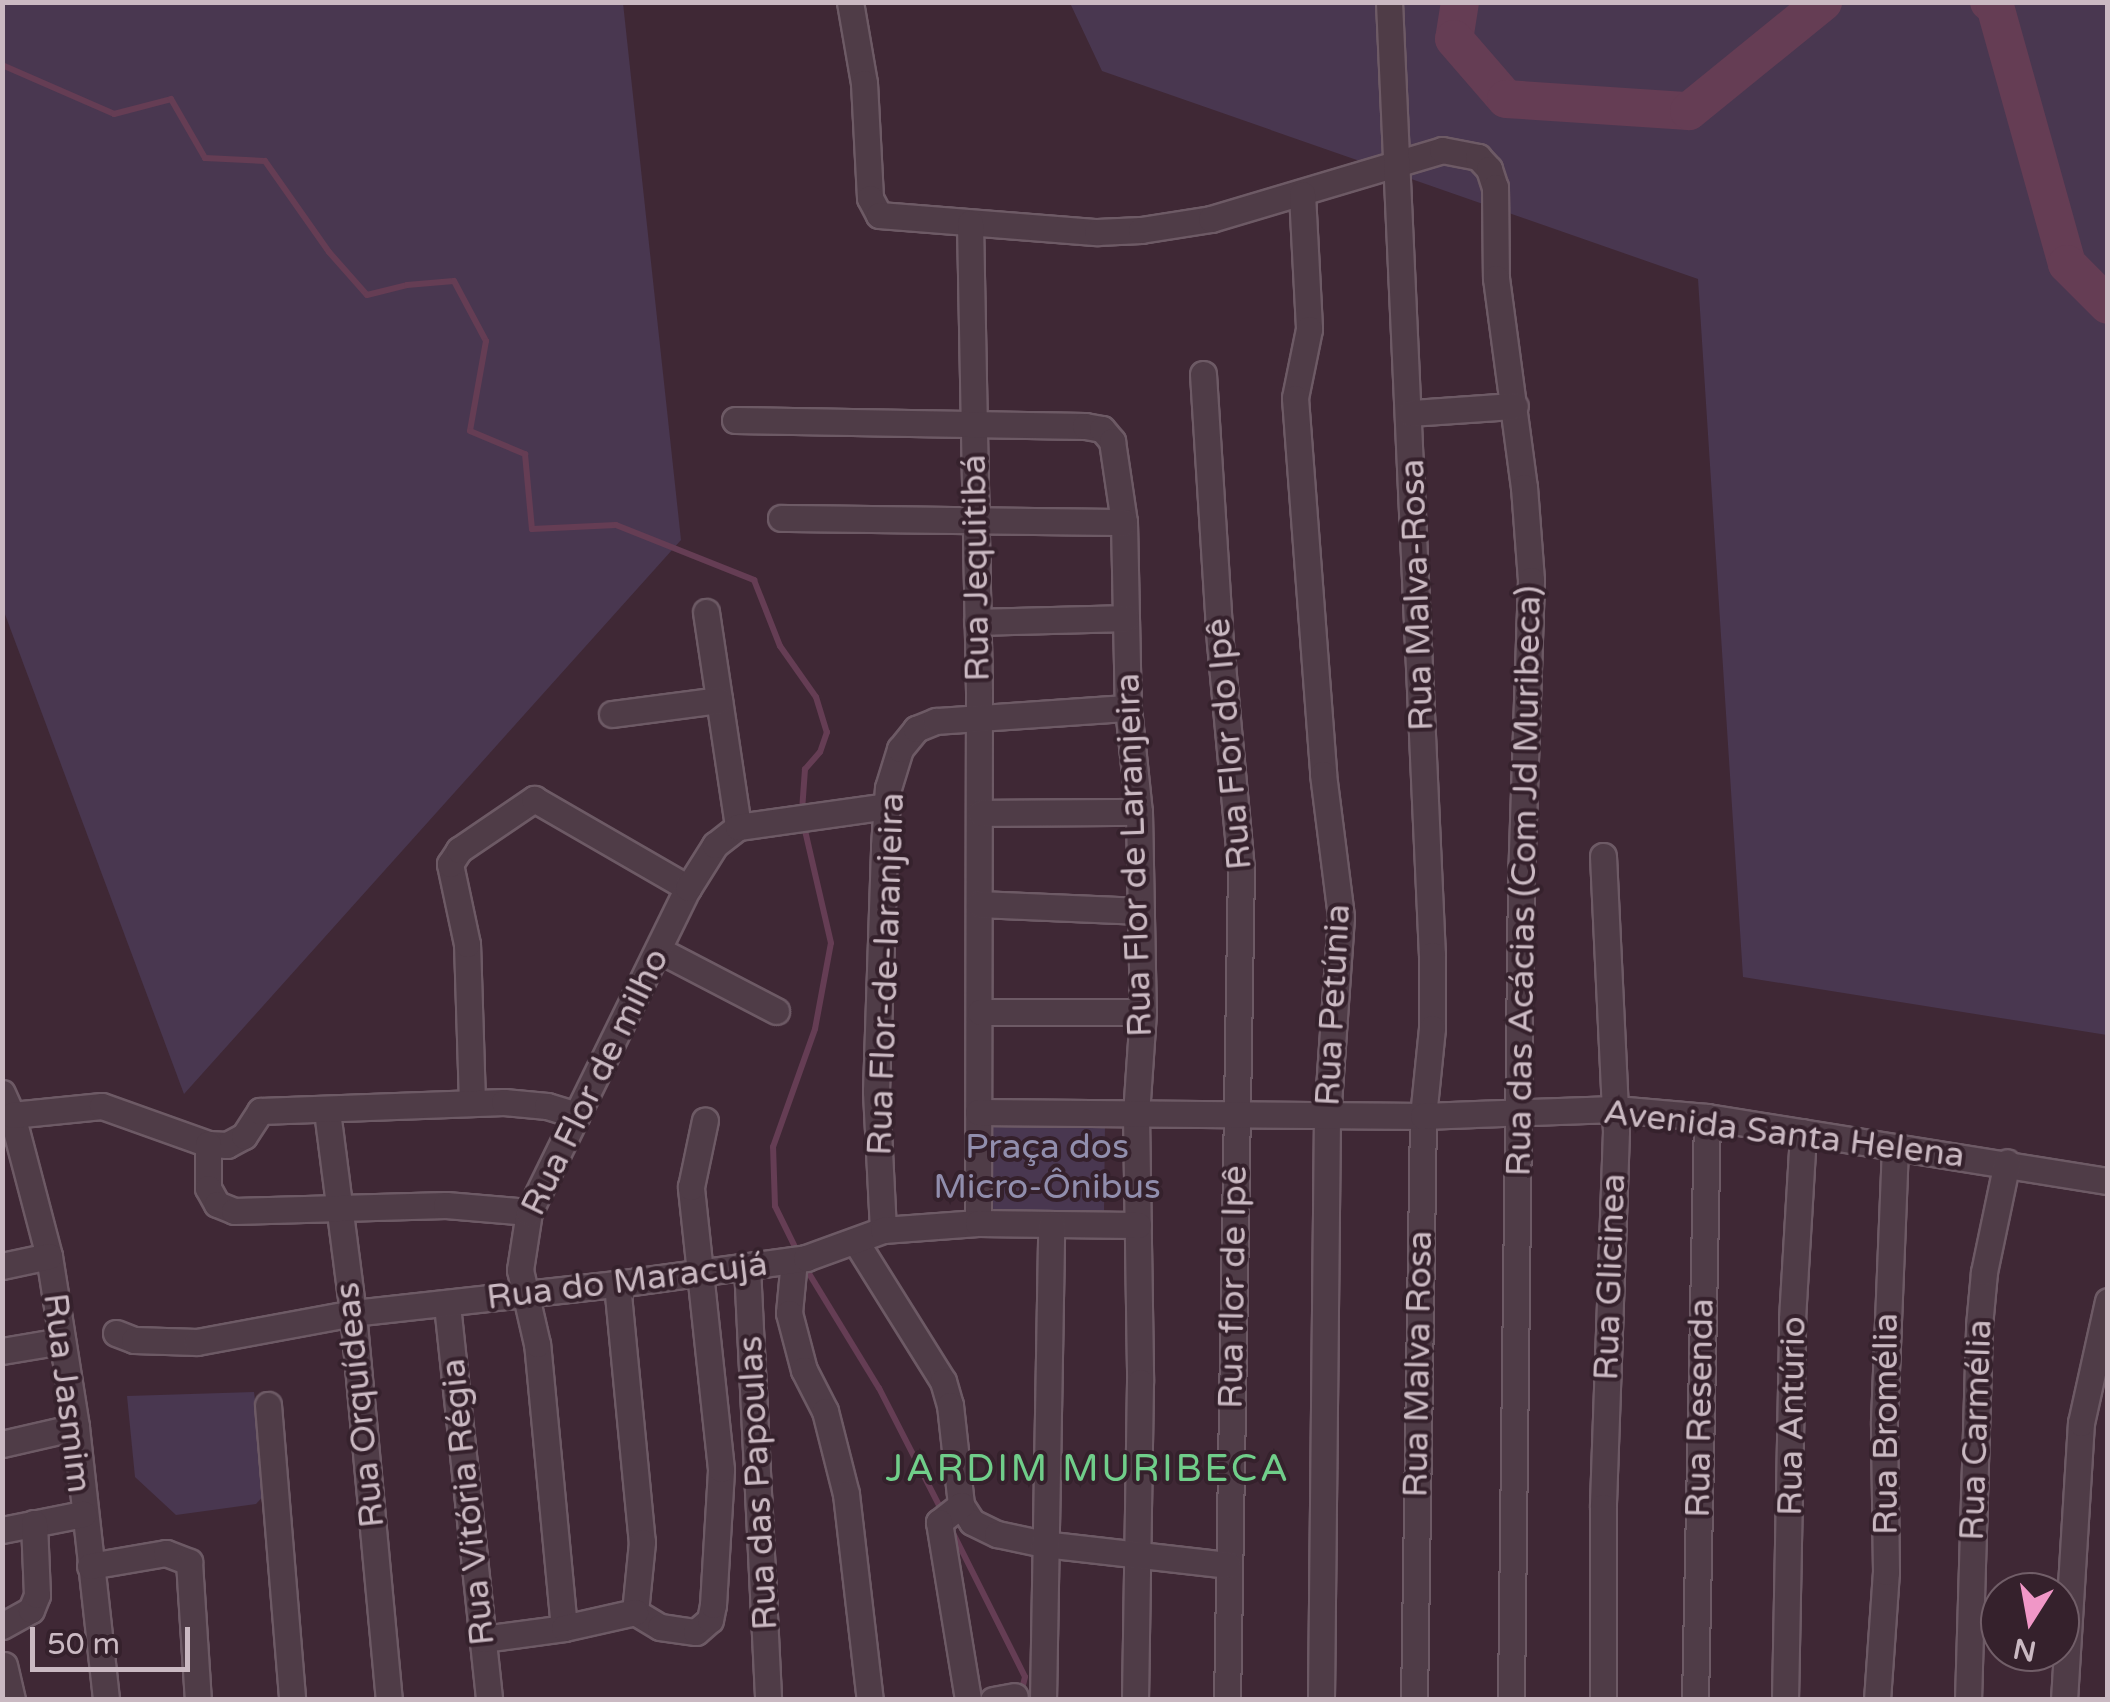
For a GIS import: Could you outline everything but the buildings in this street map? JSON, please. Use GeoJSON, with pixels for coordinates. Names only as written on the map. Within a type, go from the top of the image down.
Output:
{"type":"FeatureCollection","features":[{"type":"Feature","properties":{"kind":"street"},"geometry":{"type":"LineString","coordinates":[[850,2],[864,83],[872,209],[887,217],[1097,232],[1142,230],[1211,219],[1302,194],[1394,162]]}},
{"type":"Feature","properties":{"kind":"street","name":"Rua Malva-Rosa"},"geometry":{"type":"LineString","coordinates":[[1389,2],[1394,162],[1410,413],[1432,1028]]}},
{"type":"Feature","properties":{"kind":"street","name":"Rua das Acácias (Com Jd Muribeca)"},"geometry":{"type":"LineString","coordinates":[[1394,162],[1442,150],[1460,151],[1478,157],[1490,169],[1495,187],[1496,278],[1515,406],[1532,580],[1521,878],[1511,1700]]}},
{"type":"Feature","properties":{"kind":"street","name":"Rua Petúnia"},"geometry":{"type":"LineString","coordinates":[[1302,194],[1309,328],[1294,398],[1323,774],[1341,917],[1327,1116],[1321,1700]]}},
{"type":"Feature","properties":{"kind":"street","name":"Rua Jequitibá"},"geometry":{"type":"LineString","coordinates":[[970,223],[980,813],[978,1223]]}},
{"type":"Feature","properties":{"kind":"street","name":"Rua Flor do Ipê"},"geometry":{"type":"LineString","coordinates":[[1203,374],[1220,643],[1241,868],[1236,1115]]}},
{"type":"Feature","properties":{"kind":"street"},"geometry":{"type":"LineString","coordinates":[[1410,413],[1515,406]]}},
{"type":"Feature","properties":{"kind":"street"},"geometry":{"type":"LineString","coordinates":[[735,420],[972,422]]}},
{"type":"Feature","properties":{"kind":"street","name":"Rua Flor de Laranjeira"},"geometry":{"type":"LineString","coordinates":[[972,422],[1085,426],[1108,434],[1117,462],[1124,522],[1128,708],[1139,812],[1143,1012],[1136,1115],[1140,1382],[1134,1700]]}},
{"type":"Feature","properties":{"kind":"street"},"geometry":{"type":"LineString","coordinates":[[781,518],[1124,522]]}},
{"type":"Feature","properties":{"kind":"street"},"geometry":{"type":"LineString","coordinates":[[706,612],[738,827],[887,806]]}},
{"type":"Feature","properties":{"kind":"street"},"geometry":{"type":"LineString","coordinates":[[977,622],[1126,618]]}},
{"type":"Feature","properties":{"kind":"street"},"geometry":{"type":"LineString","coordinates":[[612,714],[719,700]]}},
{"type":"Feature","properties":{"kind":"street","name":"Rua Flor-de-laranjeira"},"geometry":{"type":"LineString","coordinates":[[883,1230],[876,1091],[887,806],[900,749],[916,729],[936,721],[979,715],[1128,708]]}},
{"type":"Feature","properties":{"kind":"street"},"geometry":{"type":"LineString","coordinates":[[472,1102],[466,944],[450,864],[459,850],[494,829],[527,800],[541,800],[688,888]]}},
{"type":"Feature","properties":{"kind":"street"},"geometry":{"type":"LineString","coordinates":[[980,813],[1139,812]]}},
{"type":"Feature","properties":{"kind":"street","name":"Rua Flor de milho"},"geometry":{"type":"LineString","coordinates":[[564,1628],[537,1344],[520,1247],[529,1212],[688,888],[715,845],[738,827]]}},
{"type":"Feature","properties":{"kind":"street","name":"Rua Glicinea"},"geometry":{"type":"LineString","coordinates":[[1603,856],[1614,1109],[1603,1507],[1603,1700]]}},
{"type":"Feature","properties":{"kind":"street"},"geometry":{"type":"LineString","coordinates":[[979,904],[1141,911]]}},
{"type":"Feature","properties":{"kind":"street","name":"Rua Flor de milho"},"geometry":{"type":"LineString","coordinates":[[659,950],[776,1011]]}},
{"type":"Feature","properties":{"kind":"street"},"geometry":{"type":"LineString","coordinates":[[980,1012],[1143,1012]]}},
{"type":"Feature","properties":{"kind":"street","name":"Rua Malva Rosa"},"geometry":{"type":"LineString","coordinates":[[1414,1700],[1424,1116],[1432,1028]]}},
{"type":"Feature","properties":{"kind":"street"},"geometry":{"type":"LineString","coordinates":[[7,1104],[102,1106],[208,1144],[238,1141],[260,1111],[472,1102],[547,1106],[577,1114]]}},
{"type":"Feature","properties":{"kind":"street","name":"Rua Jasmim"},"geometry":{"type":"LineString","coordinates":[[7,1104],[15,1172],[49,1256],[76,1427],[106,1700]]}},
{"type":"Feature","properties":{"kind":"street","name":"Avenida Santa Helena"},"geometry":{"type":"LineString","coordinates":[[978,1112],[1424,1116],[1614,1109],[1707,1117],[2007,1162],[2108,1182]]}},
{"type":"Feature","properties":{"kind":"street","name":"Rua Orquídeas"},"geometry":{"type":"LineString","coordinates":[[328,1111],[352,1313],[389,1700]]}},
{"type":"Feature","properties":{"kind":"street","name":"Rua flor de Ipê"},"geometry":{"type":"LineString","coordinates":[[1227,1700],[1236,1115]]}},
{"type":"Feature","properties":{"kind":"street","name":"Rua Resenda"},"geometry":{"type":"LineString","coordinates":[[1695,1700],[1707,1117]]}},
{"type":"Feature","properties":{"kind":"street"},"geometry":{"type":"LineString","coordinates":[[483,1638],[564,1628],[635,1612],[660,1626],[696,1632],[710,1620],[721,1468],[691,1187],[704,1120]]}},
{"type":"Feature","properties":{"kind":"street","name":"Rua Antúrio"},"geometry":{"type":"LineString","coordinates":[[1785,1700],[1792,1319],[1803,1132]]}},
{"type":"Feature","properties":{"kind":"street"},"geometry":{"type":"LineString","coordinates":[[208,1144],[208,1188],[217,1204],[234,1211],[446,1205],[529,1212]]}},
{"type":"Feature","properties":{"kind":"street","name":"Rua Bromélia"},"geometry":{"type":"LineString","coordinates":[[1877,1700],[1886,1572],[1884,1385],[1895,1148]]}},
{"type":"Feature","properties":{"kind":"street","name":"Rua Carmélia"},"geometry":{"type":"LineString","coordinates":[[1968,1700],[1980,1326],[1984,1272],[2007,1162]]}},
{"type":"Feature","properties":{"kind":"street","name":"Rua do Maracujá"},"geometry":{"type":"LineString","coordinates":[[116,1333],[149,1342],[197,1342],[352,1313],[448,1305],[800,1259],[883,1230],[978,1223],[1138,1224]]}},
{"type":"Feature","properties":{"kind":"street"},"geometry":{"type":"LineString","coordinates":[[1043,1700],[1051,1224]]}},
{"type":"Feature","properties":{"kind":"street"},"geometry":{"type":"LineString","coordinates":[[856,1242],[942,1382],[950,1405],[962,1505],[972,1522],[998,1534],[1044,1544],[1228,1565]]}},
{"type":"Feature","properties":{"kind":"street"},"geometry":{"type":"LineString","coordinates":[[2,1266],[49,1256]]}},
{"type":"Feature","properties":{"kind":"street"},"geometry":{"type":"LineString","coordinates":[[800,1259],[788,1313],[804,1370],[825,1411],[846,1494],[870,1700]]}},
{"type":"Feature","properties":{"kind":"street","name":"Rua das Papoulas"},"geometry":{"type":"LineString","coordinates":[[747,1266],[768,1700]]}},
{"type":"Feature","properties":{"kind":"street"},"geometry":{"type":"LineString","coordinates":[[617,1284],[642,1542],[635,1612]]}},
{"type":"Feature","properties":{"kind":"street"},"geometry":{"type":"LineString","coordinates":[[2064,1700],[2082,1422],[2108,1301]]}},
{"type":"Feature","properties":{"kind":"street","name":"Rua Vitória Régia"},"geometry":{"type":"LineString","coordinates":[[448,1305],[488,1700]]}},
{"type":"Feature","properties":{"kind":"street"},"geometry":{"type":"LineString","coordinates":[[2,1351],[62,1340]]}},
{"type":"Feature","properties":{"kind":"street"},"geometry":{"type":"LineString","coordinates":[[268,1405],[292,1700]]}},
{"type":"Feature","properties":{"kind":"street"},"geometry":{"type":"LineString","coordinates":[[2,1444],[76,1427]]}},
{"type":"Feature","properties":{"kind":"street"},"geometry":{"type":"LineString","coordinates":[[962,1505],[939,1522],[968,1700]]}},
{"type":"Feature","properties":{"kind":"street"},"geometry":{"type":"LineString","coordinates":[[2,1530],[83,1514]]}},
{"type":"Feature","properties":{"kind":"street"},"geometry":{"type":"LineString","coordinates":[[2,1626],[31,1610],[38,1595],[34,1522]]}},
{"type":"Feature","properties":{"kind":"street"},"geometry":{"type":"LineString","coordinates":[[90,1566],[166,1553],[189,1562],[198,1700]]}},
{"type":"Feature","properties":{"kind":"street"},"geometry":{"type":"LineString","coordinates":[[4,1665],[12,1700]]}},
{"type":"Feature","properties":{"kind":"green space"},"geometry":{"type":"Polygon","coordinates":[[[3,2],[623,3],[681,540],[184,1094],[3,609],[3,2]]]}},
{"type":"Feature","properties":{"kind":"green space"},"geometry":{"type":"Polygon","coordinates":[[[1070,3],[2107,3],[2107,1035],[1743,977],[1698,279],[1102,71],[1070,3]]]}},
{"type":"Feature","properties":{"kind":"green space","name":"Praça dos Micro-Ônibus"},"geometry":{"type":"Polygon","coordinates":[[[990,1122],[1105,1124],[1104,1213],[991,1209],[990,1122]]]}},
{"type":"Feature","properties":{"kind":"green space"},"geometry":{"type":"Polygon","coordinates":[[[254,1392],[267,1492],[256,1504],[176,1515],[135,1477],[127,1396],[254,1392]]]}},
{"type":"Feature","properties":{"kind":"waterway"},"geometry":{"type":"LineString","coordinates":[[1460,2],[1454,39],[1506,99],[1689,111],[1823,2]]}},
{"type":"Feature","properties":{"kind":"waterway"},"geometry":{"type":"LineString","coordinates":[[1989,2],[1995,6],[2067,264],[2108,305]]}},
{"type":"Feature","properties":{"kind":"waterway"},"geometry":{"type":"LineString","coordinates":[[2,65],[114,114],[171,99],[205,158],[265,161],[329,252],[367,295],[407,285],[454,281],[486,341],[470,431],[525,454],[532,529],[616,525],[754,580],[780,646],[816,697],[827,732],[820,752],[805,769],[802,811]]}},
{"type":"Feature","properties":{"kind":"waterway"},"geometry":{"type":"LineString","coordinates":[[797,1251],[775,1206],[773,1147],[815,1029],[831,943],[804,826]]}},
{"type":"Feature","properties":{"kind":"waterway"},"geometry":{"type":"LineString","coordinates":[[805,1267],[879,1388],[943,1513]]}},
{"type":"Feature","properties":{"kind":"waterway"},"geometry":{"type":"LineString","coordinates":[[951,1529],[1025,1677],[1021,1693]]}},
{"type":"Feature","properties":{"kind":"district","name":"JARDIM MURIBECA"},"geometry":{"type":"Point","coordinates":[1088,1470]}}]}
